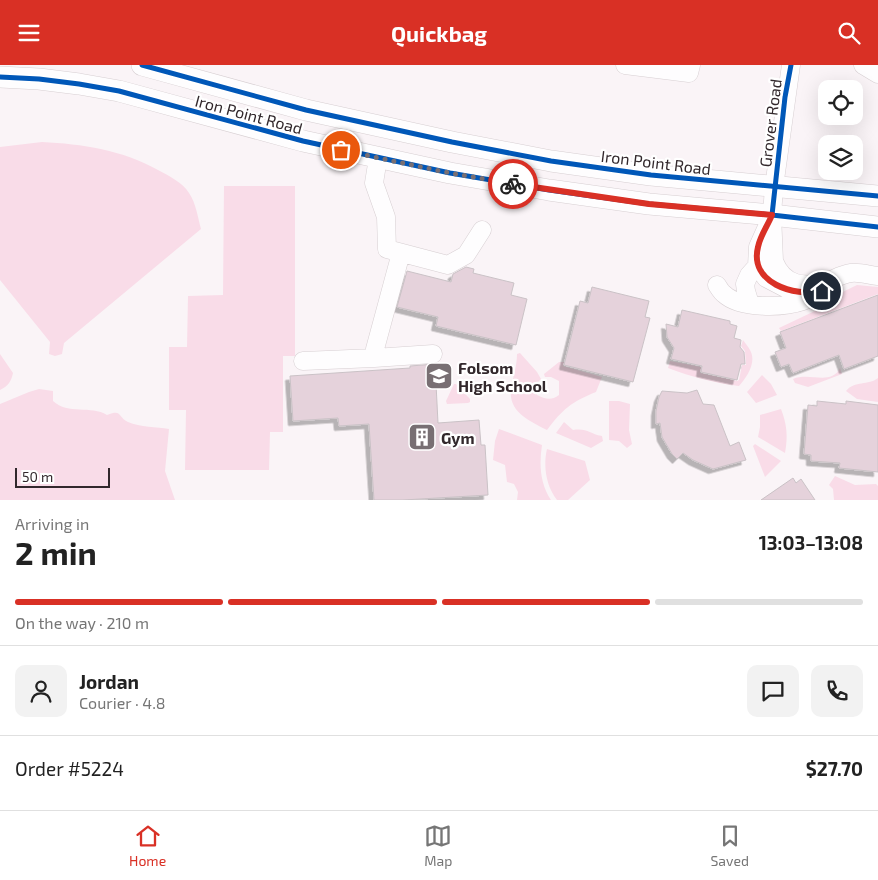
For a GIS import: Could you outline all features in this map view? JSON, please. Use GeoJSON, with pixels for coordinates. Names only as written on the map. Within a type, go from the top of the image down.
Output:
{"type":"FeatureCollection","features":[{"type":"Feature","properties":{"kind":"main road","name":"Iron Point Road"},"geometry":{"type":"LineString","coordinates":[[142,65],[306,109],[452,142],[551,161],[651,175],[878,196]]}},
{"type":"Feature","properties":{"kind":"main road","name":"Iron Point Road"},"geometry":{"type":"LineString","coordinates":[[0,77],[55,81],[119,91],[254,129],[378,158],[450,173],[549,190],[649,204],[878,227]]}},
{"type":"Feature","properties":{"kind":"street"},"geometry":{"type":"LineString","coordinates":[[625,65],[690,73],[691,65]]}},
{"type":"Feature","properties":{"kind":"street","name":"Grover Road"},"geometry":{"type":"LineString","coordinates":[[772,215],[774,187],[791,65]]}},
{"type":"Feature","properties":{"kind":"street"},"geometry":{"type":"LineString","coordinates":[[863,65],[878,74]]}},
{"type":"Feature","properties":{"kind":"street"},"geometry":{"type":"LineString","coordinates":[[378,158],[374,183],[386,217],[387,249],[448,265],[466,255],[482,230]]}},
{"type":"Feature","properties":{"kind":"street"},"geometry":{"type":"LineString","coordinates":[[772,215],[774,261],[782,276],[787,280],[810,284],[827,281],[849,273],[878,276]]}},
{"type":"Feature","properties":{"kind":"street"},"geometry":{"type":"LineString","coordinates":[[772,215],[758,247],[750,284],[742,303],[725,295],[717,285],[732,283],[750,284],[782,296],[797,293],[813,293],[828,289]]}},
{"type":"Feature","properties":{"kind":"street"},"geometry":{"type":"LineString","coordinates":[[374,358],[401,253]]}},
{"type":"Feature","properties":{"kind":"street"},"geometry":{"type":"LineString","coordinates":[[750,284],[784,305],[803,301],[852,278],[857,273]]}},
{"type":"Feature","properties":{"kind":"street"},"geometry":{"type":"LineString","coordinates":[[750,284],[766,278],[784,289],[797,293]]}},
{"type":"Feature","properties":{"kind":"street"},"geometry":{"type":"LineString","coordinates":[[303,361],[432,354]]}},
{"type":"Feature","properties":{"kind":"shaded area"},"geometry":{"type":"Polygon","coordinates":[[[42,142],[102,149],[131,157],[167,175],[179,182],[189,193],[195,206],[201,229],[64,343],[62,354],[55,356],[49,354],[50,342],[0,280],[0,147],[42,142]]]}},
{"type":"Feature","properties":{"kind":"shaded area"},"geometry":{"type":"Polygon","coordinates":[[[224,186],[295,186],[295,356],[283,356],[283,432],[270,432],[269,470],[185,470],[186,410],[169,410],[169,347],[187,347],[188,296],[223,295],[224,186]]]}},
{"type":"Feature","properties":{"kind":"shaded area"},"geometry":{"type":"Polygon","coordinates":[[[857,285],[878,287],[878,294],[781,331],[779,328],[819,309],[818,304],[857,285]]]}},
{"type":"Feature","properties":{"kind":"shaded area"},"geometry":{"type":"Polygon","coordinates":[[[743,340],[752,355],[752,364],[748,374],[739,386],[703,379],[668,368],[670,361],[701,367],[700,373],[737,381],[739,380],[742,365],[746,365],[745,351],[741,346],[743,340]]]}},
{"type":"Feature","properties":{"kind":"shaded area"},"geometry":{"type":"Polygon","coordinates":[[[520,353],[541,379],[537,383],[537,395],[545,398],[551,399],[559,395],[559,381],[551,377],[545,377],[544,374],[559,362],[564,362],[563,366],[602,377],[596,392],[568,407],[547,430],[522,415],[513,404],[511,389],[517,354],[520,353]]]}},
{"type":"Feature","properties":{"kind":"shaded area"},"geometry":{"type":"Polygon","coordinates":[[[0,354],[13,373],[9,383],[0,390],[0,354]]]}},
{"type":"Feature","properties":{"kind":"shaded area"},"geometry":{"type":"Polygon","coordinates":[[[840,368],[842,374],[808,387],[795,383],[793,379],[800,377],[826,378],[836,373],[840,368]]]}},
{"type":"Feature","properties":{"kind":"shaded area"},"geometry":{"type":"Polygon","coordinates":[[[762,375],[771,384],[777,395],[756,403],[747,392],[762,375]]]}},
{"type":"Feature","properties":{"kind":"shaded area"},"geometry":{"type":"Polygon","coordinates":[[[878,378],[878,402],[857,399],[846,391],[853,385],[870,382],[878,378]]]}},
{"type":"Feature","properties":{"kind":"shaded area"},"geometry":{"type":"Polygon","coordinates":[[[454,384],[470,399],[470,402],[447,404],[446,401],[454,384]]]}},
{"type":"Feature","properties":{"kind":"shaded area"},"geometry":{"type":"Polygon","coordinates":[[[39,389],[53,391],[53,401],[66,408],[101,412],[107,415],[118,413],[125,420],[133,424],[169,429],[165,471],[175,500],[0,500],[0,404],[39,389]]]}},
{"type":"Feature","properties":{"kind":"shaded area"},"geometry":{"type":"Polygon","coordinates":[[[609,401],[630,404],[629,430],[632,444],[627,448],[619,441],[609,440],[609,401]]]}},
{"type":"Feature","properties":{"kind":"shaded area"},"geometry":{"type":"Polygon","coordinates":[[[781,409],[786,431],[785,453],[758,437],[760,415],[781,409]]]}},
{"type":"Feature","properties":{"kind":"shaded area"},"geometry":{"type":"Polygon","coordinates":[[[564,422],[573,430],[585,430],[602,436],[603,441],[591,448],[556,433],[564,422]]]}},
{"type":"Feature","properties":{"kind":"shaded area"},"geometry":{"type":"Polygon","coordinates":[[[499,429],[542,445],[541,474],[547,494],[551,500],[517,500],[518,492],[514,484],[507,482],[505,465],[493,460],[495,441],[499,429]]]}},
{"type":"Feature","properties":{"kind":"shaded area"},"geometry":{"type":"Polygon","coordinates":[[[755,444],[781,461],[765,477],[753,446],[755,444]]]}},
{"type":"Feature","properties":{"kind":"shaded area"},"geometry":{"type":"Polygon","coordinates":[[[547,449],[585,461],[590,480],[568,500],[557,500],[550,489],[545,462],[547,449]]]}},
{"type":"Feature","properties":{"kind":"shaded area"},"geometry":{"type":"Polygon","coordinates":[[[835,476],[855,485],[876,484],[878,486],[878,500],[834,500],[833,489],[829,485],[835,476]]]}},
{"type":"Feature","properties":{"kind":"building"},"geometry":{"type":"Polygon","coordinates":[[[466,267],[474,269],[473,273],[514,283],[511,295],[527,299],[516,345],[436,326],[438,317],[397,307],[407,271],[451,282],[453,274],[466,267]]]}},
{"type":"Feature","properties":{"kind":"building"},"geometry":{"type":"Polygon","coordinates":[[[592,287],[649,301],[645,317],[650,318],[633,382],[564,365],[580,301],[588,303],[592,287]]]}},
{"type":"Feature","properties":{"kind":"building"},"geometry":{"type":"Polygon","coordinates":[[[878,295],[878,356],[844,369],[839,355],[793,373],[789,364],[781,367],[775,352],[786,348],[780,332],[878,295]]]}},
{"type":"Feature","properties":{"kind":"building"},"geometry":{"type":"Polygon","coordinates":[[[682,310],[730,321],[730,324],[737,326],[734,338],[741,340],[740,347],[744,352],[745,364],[741,364],[737,380],[701,372],[702,366],[671,359],[674,348],[667,337],[666,324],[678,327],[682,310]]]}},
{"type":"Feature","properties":{"kind":"building","name":"Gym"},"geometry":{"type":"Polygon","coordinates":[[[435,364],[438,423],[479,420],[481,445],[485,445],[488,495],[374,500],[369,424],[339,426],[338,418],[293,421],[290,376],[410,368],[410,366],[435,364]]]}},
{"type":"Feature","properties":{"kind":"building"},"geometry":{"type":"Polygon","coordinates":[[[697,390],[703,404],[714,405],[730,446],[739,442],[746,460],[713,469],[683,453],[677,459],[672,454],[662,437],[660,423],[656,424],[659,397],[662,391],[687,393],[697,390]]]}},
{"type":"Feature","properties":{"kind":"building"},"geometry":{"type":"Polygon","coordinates":[[[817,401],[846,404],[846,401],[878,405],[878,472],[839,468],[840,463],[811,461],[811,455],[804,454],[808,405],[817,406],[817,401]]]}},
{"type":"Feature","properties":{"kind":"building"},"geometry":{"type":"Polygon","coordinates":[[[793,478],[796,483],[801,479],[815,500],[761,500],[793,478]]]}},
{"type":"Feature","properties":{"kind":"cycle path"},"geometry":{"type":"LineString","coordinates":[[142,65],[306,110],[452,142],[551,161],[651,175],[878,196]]}},
{"type":"Feature","properties":{"kind":"cycle path"},"geometry":{"type":"LineString","coordinates":[[772,215],[785,97],[791,65]]}},
{"type":"Feature","properties":{"kind":"cycle path"},"geometry":{"type":"LineString","coordinates":[[0,77],[39,79],[119,91],[303,141],[450,173],[549,190],[649,204],[878,227]]}},
{"type":"Feature","properties":{"kind":"way so far"},"geometry":{"type":"LineString","coordinates":[[341,150],[513,184]]}},
{"type":"Feature","properties":{"kind":"place","name":"Folsom High School"},"geometry":{"type":"Point","coordinates":[439,376]}},
{"type":"Feature","properties":{"kind":"place","name":"Gym"},"geometry":{"type":"Point","coordinates":[422,437]}},
{"type":"Feature","properties":{"kind":"route"},"geometry":{"type":"LineString","coordinates":[[513,184],[649,204],[772,215],[758,247],[757,266],[766,278],[784,289],[797,293],[822,291]]}}]}
